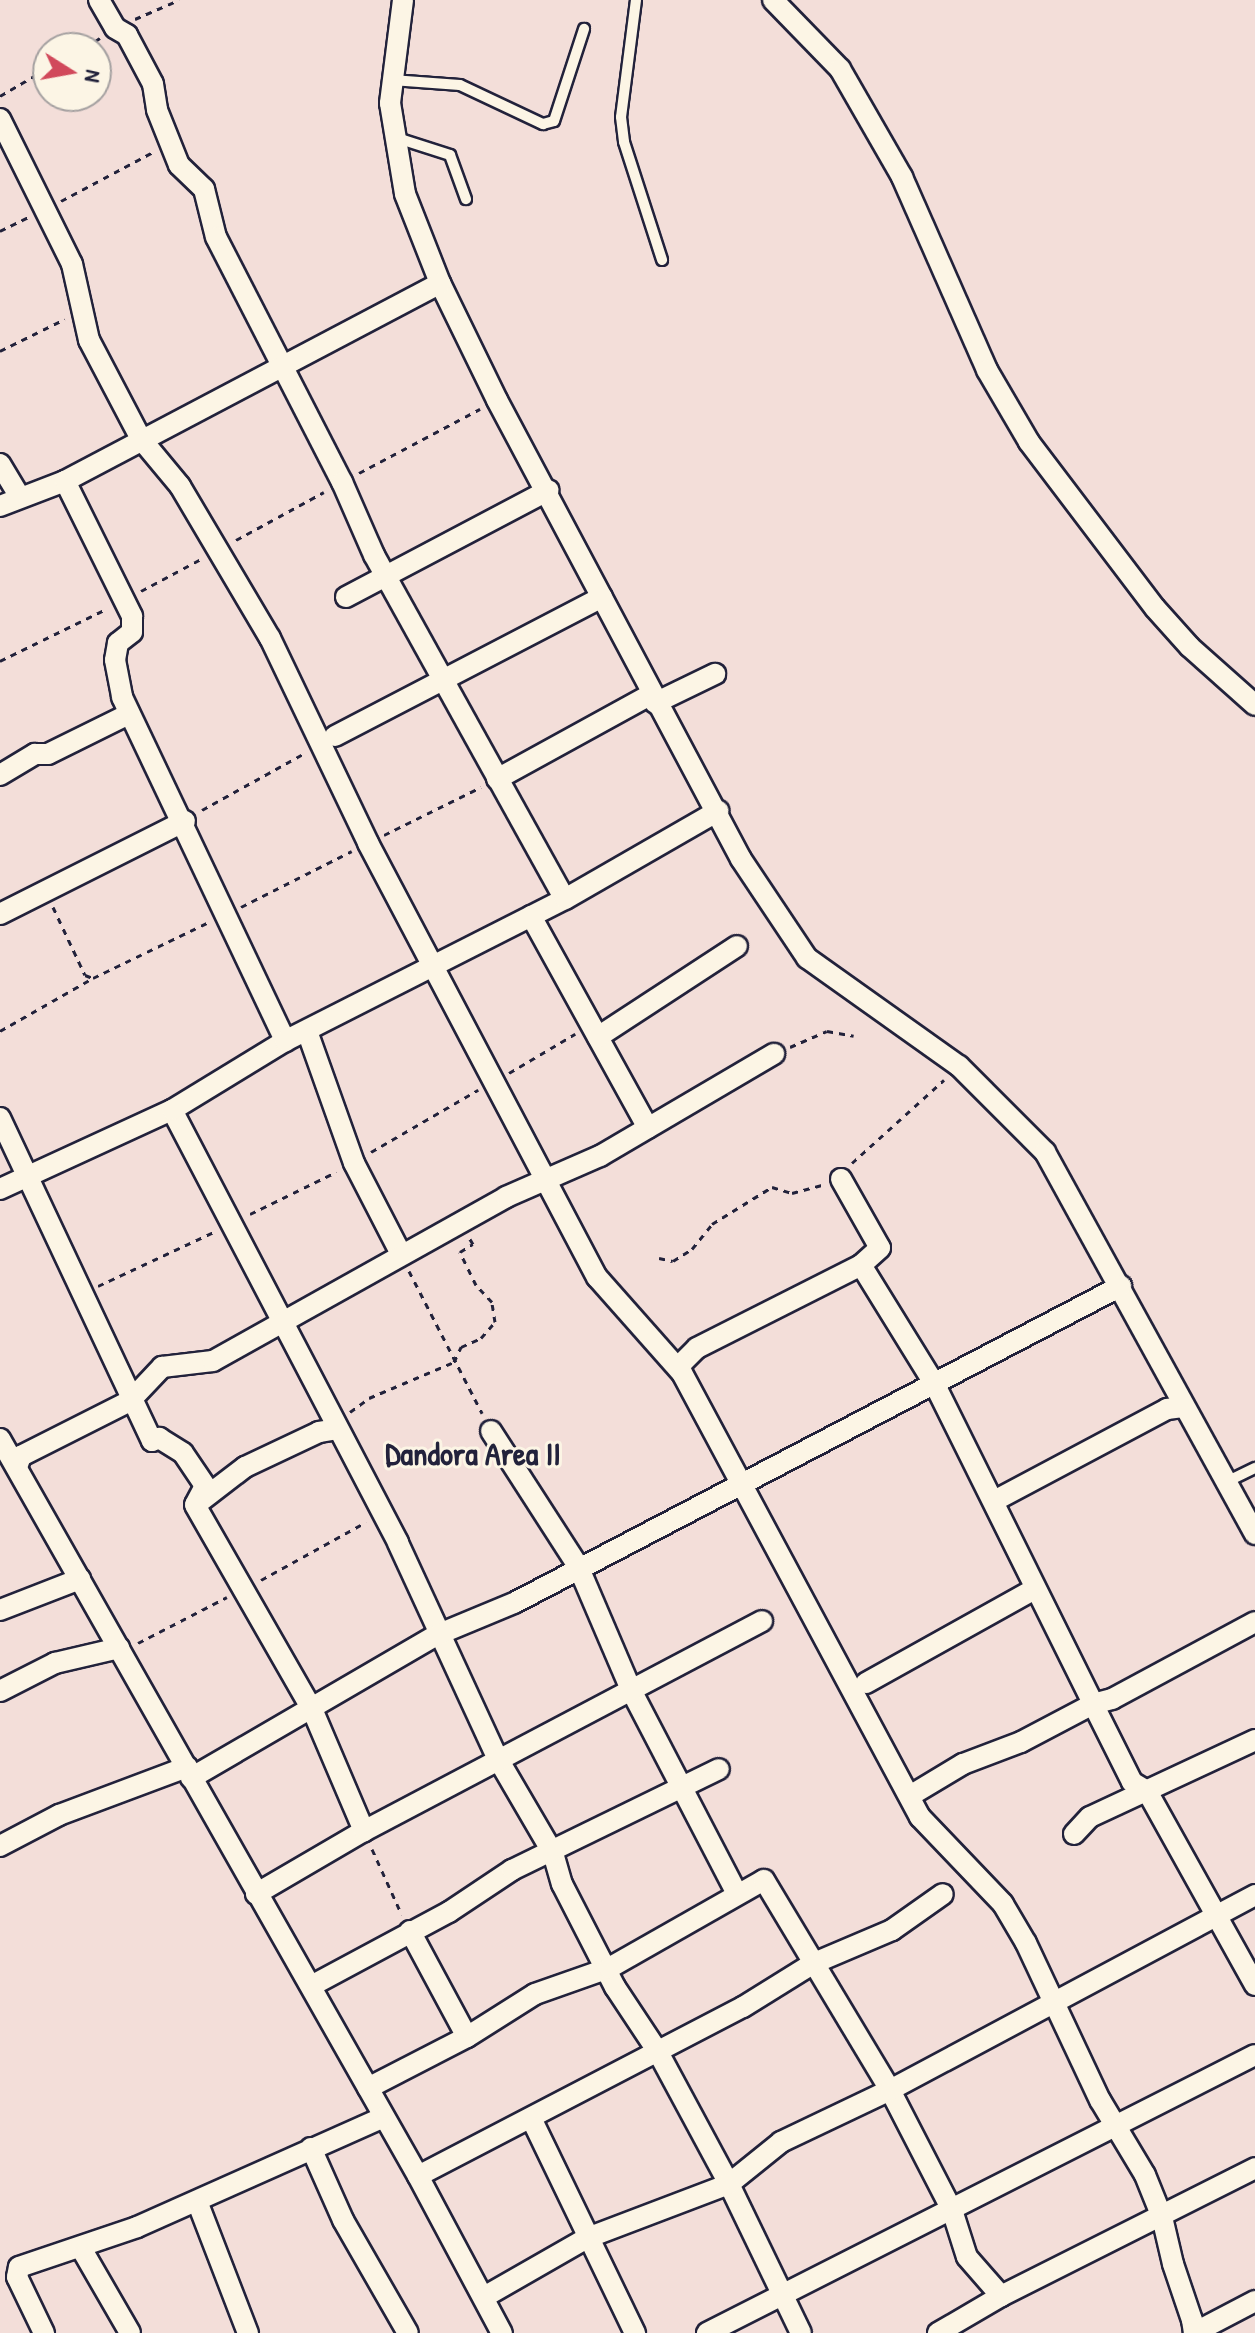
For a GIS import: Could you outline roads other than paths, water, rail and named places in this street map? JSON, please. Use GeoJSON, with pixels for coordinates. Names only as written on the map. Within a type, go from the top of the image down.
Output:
{"type":"FeatureCollection","features":[{"type":"Feature","properties":{"kind":"street"},"geometry":{"type":"LineString","coordinates":[[99,0],[115,28],[127,35],[153,84],[169,144],[179,165],[204,189],[216,237],[342,482],[386,577],[565,899]]}},
{"type":"Feature","properties":{"kind":"street"},"geometry":{"type":"LineString","coordinates":[[403,0],[392,80],[392,137],[405,194],[440,283],[497,400],[549,490],[652,699],[718,811],[741,859],[807,958],[959,1066],[1045,1152],[1255,1534]]}},
{"type":"Feature","properties":{"kind":"street"},"geometry":{"type":"LineString","coordinates":[[773,0],[840,69],[902,177],[987,370],[1029,442],[1155,608],[1190,647],[1255,705]]}},
{"type":"Feature","properties":{"kind":"street"},"geometry":{"type":"LineString","coordinates":[[0,119],[72,264],[80,311],[141,439],[180,486],[327,741],[368,843],[597,1277],[682,1373],[920,1817],[1003,1904],[1055,2002],[1113,2126],[1145,2175],[1162,2217],[1194,2333],[1255,2301]]}},
{"type":"Feature","properties":{"kind":"street"},"geometry":{"type":"LineString","coordinates":[[0,506],[19,496],[65,481],[440,283]]}},
{"type":"Feature","properties":{"kind":"street"},"geometry":{"type":"LineString","coordinates":[[0,464],[19,496]]}},
{"type":"Feature","properties":{"kind":"street"},"geometry":{"type":"LineString","coordinates":[[65,481],[132,616],[132,632],[118,643],[115,660],[129,714],[185,821],[224,906],[223,916],[285,1041]]}},
{"type":"Feature","properties":{"kind":"street"},"geometry":{"type":"LineString","coordinates":[[346,597],[549,490]]}},
{"type":"Feature","properties":{"kind":"street"},"geometry":{"type":"LineString","coordinates":[[327,741],[602,597]]}},
{"type":"Feature","properties":{"kind":"street"},"geometry":{"type":"LineString","coordinates":[[497,779],[652,699],[715,674]]}},
{"type":"Feature","properties":{"kind":"street"},"geometry":{"type":"LineString","coordinates":[[0,775],[35,754],[48,754],[129,714]]}},
{"type":"Feature","properties":{"kind":"street"},"geometry":{"type":"LineString","coordinates":[[0,1189],[172,1110],[285,1041],[565,899],[718,811]]}},
{"type":"Feature","properties":{"kind":"street"},"geometry":{"type":"LineString","coordinates":[[0,914],[185,821]]}},
{"type":"Feature","properties":{"kind":"street"},"geometry":{"type":"LineString","coordinates":[[531,916],[648,1128]]}},
{"type":"Feature","properties":{"kind":"street"},"geometry":{"type":"LineString","coordinates":[[598,1037],[737,946]]}},
{"type":"Feature","properties":{"kind":"street"},"geometry":{"type":"LineString","coordinates":[[307,1031],[354,1163],[401,1254]]}},
{"type":"Feature","properties":{"kind":"street"},"geometry":{"type":"LineString","coordinates":[[0,1482],[18,1470],[21,1456],[130,1401],[162,1367],[213,1361],[401,1254],[648,1128],[774,1054]]}},
{"type":"Feature","properties":{"kind":"street"},"geometry":{"type":"LineString","coordinates":[[172,1110],[280,1324],[398,1543],[437,1635],[498,1759],[553,1853],[562,1884],[609,1968],[615,1987],[658,2052],[729,2184],[801,2333]]}},
{"type":"Feature","properties":{"kind":"street"},"geometry":{"type":"LineString","coordinates":[[0,1118],[130,1401],[152,1441],[159,1438],[183,1453],[205,1486],[195,1505]]}},
{"type":"Feature","properties":{"kind":"street"},"geometry":{"type":"LineString","coordinates":[[684,1361],[697,1348],[861,1265],[880,1248],[841,1179]]}},
{"type":"Feature","properties":{"kind":"street"},"geometry":{"type":"LineString","coordinates":[[861,1265],[934,1383],[994,1501],[1033,1590],[1132,1782],[1147,1791],[1255,1985]]}},
{"type":"Feature","properties":{"kind":"street"},"geometry":{"type":"LineString","coordinates":[[0,1846],[59,1815],[189,1773],[312,1709],[437,1635],[514,1603],[578,1566],[1121,1286]]}},
{"type":"Feature","properties":{"kind":"street"},"geometry":{"type":"LineString","coordinates":[[994,1501],[1167,1409],[1183,1407]]}},
{"type":"Feature","properties":{"kind":"street"},"geometry":{"type":"LineString","coordinates":[[195,1505],[245,1467],[319,1432],[337,1429]]}},
{"type":"Feature","properties":{"kind":"street"},"geometry":{"type":"LineString","coordinates":[[491,1431],[578,1566],[632,1692],[737,1894]]}},
{"type":"Feature","properties":{"kind":"street"},"geometry":{"type":"LineString","coordinates":[[0,1439],[311,1986],[382,2118],[418,2176],[502,2333]]}},
{"type":"Feature","properties":{"kind":"street"},"geometry":{"type":"LineString","coordinates":[[195,1505],[312,1709],[364,1831]]}},
{"type":"Feature","properties":{"kind":"street"},"geometry":{"type":"LineString","coordinates":[[0,1610],[80,1579]]}},
{"type":"Feature","properties":{"kind":"street"},"geometry":{"type":"LineString","coordinates":[[866,1683],[1033,1590]]}},
{"type":"Feature","properties":{"kind":"street"},"geometry":{"type":"LineString","coordinates":[[256,1894],[364,1831],[762,1621]]}},
{"type":"Feature","properties":{"kind":"street"},"geometry":{"type":"LineString","coordinates":[[913,1794],[963,1764],[1021,1742],[1093,1704],[1112,1699],[1255,1622]]}},
{"type":"Feature","properties":{"kind":"street"},"geometry":{"type":"LineString","coordinates":[[0,1691],[55,1663],[119,1648]]}},
{"type":"Feature","properties":{"kind":"street"},"geometry":{"type":"LineString","coordinates":[[1074,1834],[1090,1817],[1255,1740]]}},
{"type":"Feature","properties":{"kind":"street"},"geometry":{"type":"LineString","coordinates":[[311,1986],[512,1870],[553,1853],[679,1785],[719,1769]]}},
{"type":"Feature","properties":{"kind":"street"},"geometry":{"type":"LineString","coordinates":[[368,2088],[467,2037],[535,1994],[609,1968],[764,1880],[890,2090],[952,2210],[967,2257],[1001,2296]]}},
{"type":"Feature","properties":{"kind":"street"},"geometry":{"type":"LineString","coordinates":[[418,2176],[532,2120],[812,1964],[892,1930],[943,1894]]}},
{"type":"Feature","properties":{"kind":"street"},"geometry":{"type":"LineString","coordinates":[[484,2297],[587,2238],[729,2184],[781,2142],[890,2090],[1255,1895]]}},
{"type":"Feature","properties":{"kind":"street"},"geometry":{"type":"LineString","coordinates":[[410,1931],[467,2037]]}},
{"type":"Feature","properties":{"kind":"street"},"geometry":{"type":"LineString","coordinates":[[707,2333],[1255,2055]]}},
{"type":"Feature","properties":{"kind":"street"},"geometry":{"type":"LineString","coordinates":[[44,2333],[17,2269],[81,2248],[197,2201],[382,2118]]}},
{"type":"Feature","properties":{"kind":"street"},"geometry":{"type":"LineString","coordinates":[[532,2120],[635,2333]]}},
{"type":"Feature","properties":{"kind":"street"},"geometry":{"type":"LineString","coordinates":[[311,2148],[349,2232],[408,2333]]}},
{"type":"Feature","properties":{"kind":"street"},"geometry":{"type":"LineString","coordinates":[[938,2333],[1001,2296],[1255,2168]]}},
{"type":"Feature","properties":{"kind":"street"},"geometry":{"type":"LineString","coordinates":[[197,2201],[248,2333]]}},
{"type":"Feature","properties":{"kind":"street"},"geometry":{"type":"LineString","coordinates":[[81,2248],[130,2333]]}},
{"type":"Feature","properties":{"kind":"lane"},"geometry":{"type":"LineString","coordinates":[[636,0],[621,117],[624,142],[662,260]]}},
{"type":"Feature","properties":{"kind":"lane"},"geometry":{"type":"LineString","coordinates":[[392,80],[460,85],[543,124],[554,121],[584,29]]}},
{"type":"Feature","properties":{"kind":"lane"},"geometry":{"type":"LineString","coordinates":[[392,137],[450,155],[466,199]]}},
{"type":"Feature","properties":{"kind":"lane"},"geometry":{"type":"LineString","coordinates":[[1228,1481],[1255,1468]]}},
{"type":"Feature","properties":{"kind":"district","name":"Dandora Area II"},"geometry":{"type":"Point","coordinates":[473,1454]}}]}
